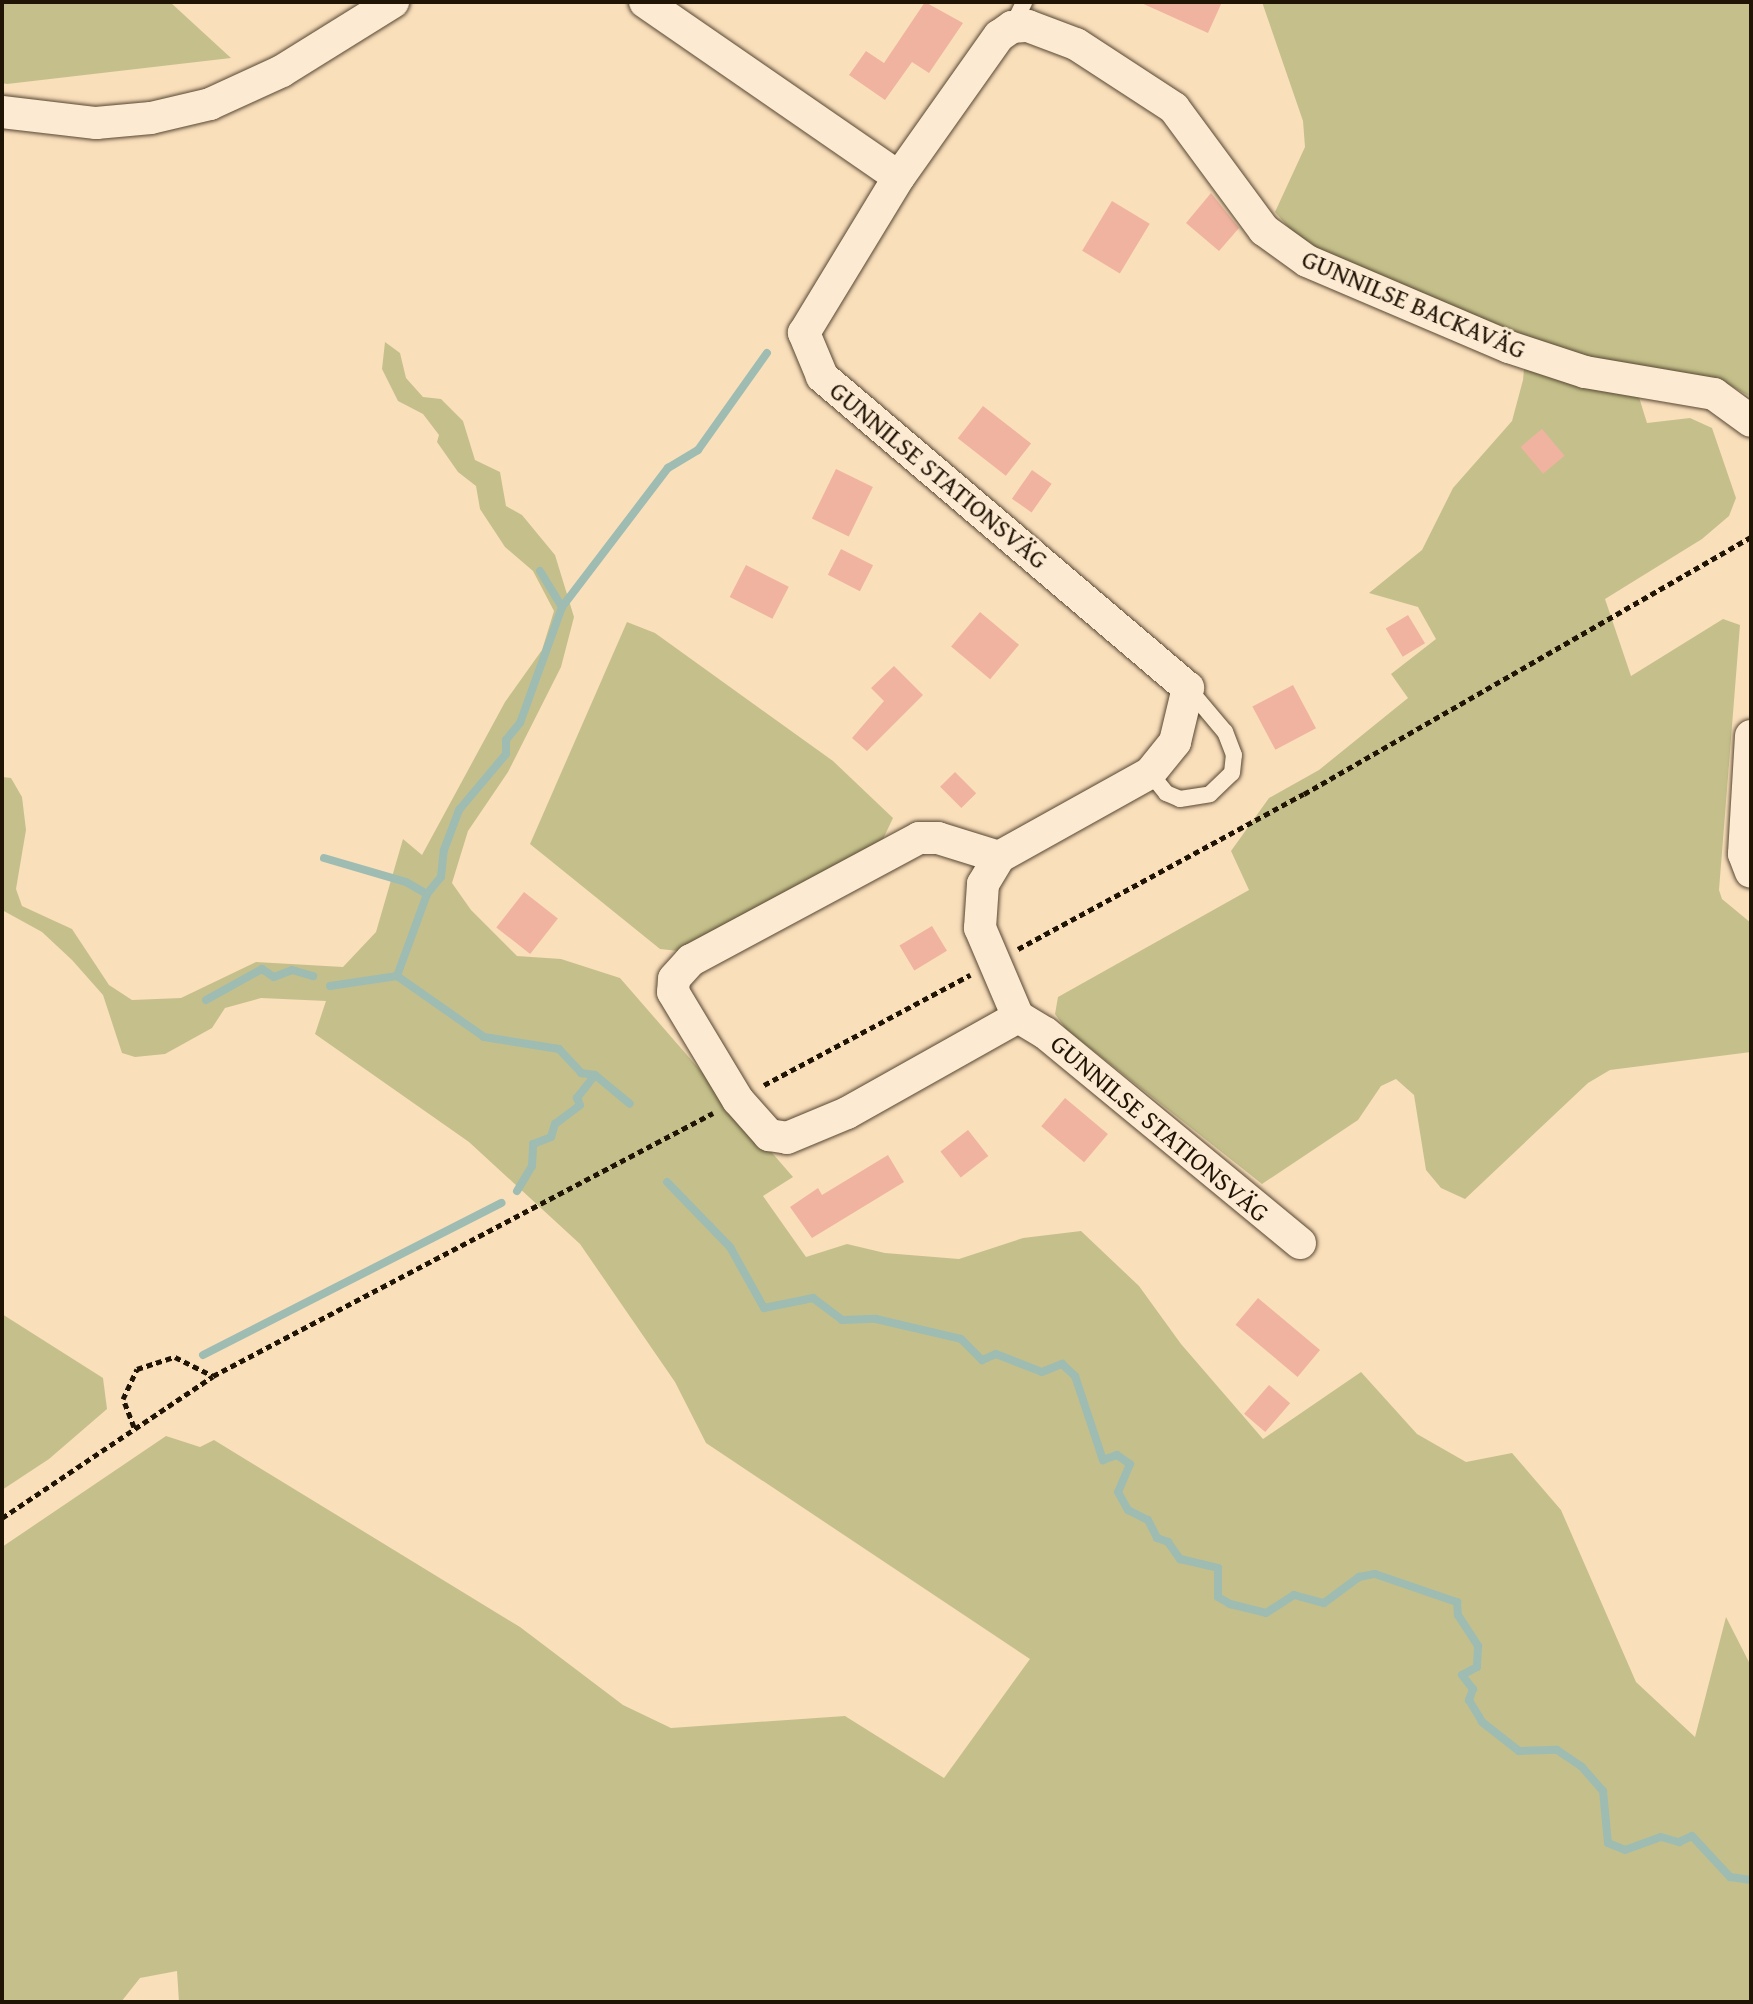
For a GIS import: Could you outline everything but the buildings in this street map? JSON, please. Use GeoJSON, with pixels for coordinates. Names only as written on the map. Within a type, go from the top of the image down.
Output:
{"type":"FeatureCollection","features":[{"type":"Feature","properties":{"kind":"street"},"geometry":{"type":"LineString","coordinates":[[2,112],[96,123],[151,118],[210,104],[282,71],[393,2]]}},
{"type":"Feature","properties":{"kind":"street"},"geometry":{"type":"LineString","coordinates":[[645,2],[899,177]]}},
{"type":"Feature","properties":{"kind":"street","name":"GUNNILSE BACKAVÄG"},"geometry":{"type":"LineString","coordinates":[[899,177],[1018,14],[1028,26],[1076,44],[1174,108],[1264,230],[1307,261],[1509,347],[1614,378],[1714,394],[1751,421]]}},
{"type":"Feature","properties":{"kind":"street","name":"GUNNILSE STATIONSVÄG"},"geometry":{"type":"LineString","coordinates":[[899,177],[804,333],[812,361],[822,376],[1188,688]]}},
{"type":"Feature","properties":{"kind":"street"},"geometry":{"type":"LineString","coordinates":[[999,857],[938,838],[919,838],[680,968],[673,992],[738,1100],[769,1135],[787,1138],[847,1113],[1018,1017],[991,964],[978,909],[983,884],[999,857],[1150,773],[1175,742],[1188,688]]}},
{"type":"Feature","properties":{"kind":"street"},"geometry":{"type":"LineString","coordinates":[[1751,736],[1744,854],[1751,872]]}},
{"type":"Feature","properties":{"kind":"street","name":"GUNNILSE STATIONSVÄG"},"geometry":{"type":"LineString","coordinates":[[1018,1017],[1045,1033],[1300,1243]]}},
{"type":"Feature","properties":{"kind":"lane"},"geometry":{"type":"LineString","coordinates":[[1150,773],[1166,793],[1180,799],[1210,794],[1232,773],[1231,743],[1188,688]]}},
{"type":"Feature","properties":{"kind":"path"},"geometry":{"type":"LineString","coordinates":[[2,1518],[213,1376],[738,1100],[1304,794],[1751,537]]}},
{"type":"Feature","properties":{"kind":"path"},"geometry":{"type":"LineString","coordinates":[[134,1427],[123,1399],[137,1369],[175,1357],[213,1376]]}},
{"type":"Feature","properties":{"kind":"shaded area"},"geometry":{"type":"Polygon","coordinates":[[[2,2],[170,2],[231,58],[2,83],[2,2]]]}},
{"type":"Feature","properties":{"kind":"shaded area"},"geometry":{"type":"Polygon","coordinates":[[[1262,2],[1751,2],[1751,397],[1726,383],[1638,394],[1647,423],[1690,418],[1712,428],[1736,498],[1729,516],[1702,539],[1605,599],[1631,676],[1723,619],[1740,625],[1719,890],[1722,899],[1751,923],[1751,1052],[1610,1070],[1588,1083],[1465,1199],[1441,1188],[1426,1170],[1414,1095],[1396,1079],[1381,1086],[1358,1120],[1262,1184],[1066,1029],[1055,1014],[1058,997],[1249,890],[1231,851],[1269,798],[1319,770],[1408,698],[1391,674],[1436,639],[1418,607],[1369,593],[1422,550],[1453,488],[1512,421],[1523,380],[1527,336],[1315,257],[1275,212],[1305,147],[1303,121],[1262,2]]]}},
{"type":"Feature","properties":{"kind":"shaded area"},"geometry":{"type":"Polygon","coordinates":[[[385,342],[400,353],[406,378],[423,397],[441,399],[463,421],[475,460],[500,472],[506,506],[522,515],[555,555],[574,617],[561,667],[508,772],[468,831],[452,883],[471,910],[517,956],[561,959],[620,978],[793,1177],[763,1196],[806,1257],[847,1244],[885,1253],[959,1259],[1023,1238],[1081,1231],[1139,1286],[1181,1344],[1263,1439],[1361,1372],[1417,1434],[1466,1462],[1512,1453],[1561,1510],[1636,1682],[1695,1737],[1726,1617],[1751,1666],[1751,2002],[179,2002],[177,1971],[140,1978],[121,2002],[2,2002],[2,1547],[166,1436],[200,1447],[214,1440],[520,1627],[623,1705],[671,1728],[845,1716],[944,1778],[1030,1659],[706,1443],[675,1382],[580,1244],[469,1142],[315,1034],[326,1001],[261,998],[225,1008],[212,1028],[165,1054],[135,1057],[122,1053],[103,995],[72,960],[42,932],[2,910],[2,777],[11,778],[22,797],[26,830],[16,889],[22,906],[72,929],[109,985],[132,1000],[181,998],[256,962],[343,967],[376,932],[403,839],[422,855],[505,702],[542,650],[554,611],[533,571],[505,547],[480,509],[476,486],[458,472],[437,442],[439,435],[423,414],[398,401],[382,369],[385,342]]]}},
{"type":"Feature","properties":{"kind":"shaded area"},"geometry":{"type":"Polygon","coordinates":[[[627,622],[655,633],[833,761],[893,818],[883,839],[679,951],[660,949],[530,844],[627,622]]]}},
{"type":"Feature","properties":{"kind":"shaded area"},"geometry":{"type":"Polygon","coordinates":[[[2,1314],[103,1378],[107,1409],[49,1459],[2,1490],[2,1314]]]}},
{"type":"Feature","properties":{"kind":"waterway"},"geometry":{"type":"LineString","coordinates":[[397,976],[427,894],[441,877],[444,850],[459,810],[506,754],[506,740],[520,723],[562,607],[668,468],[698,450],[767,353]]}},
{"type":"Feature","properties":{"kind":"waterway"},"geometry":{"type":"LineString","coordinates":[[540,571],[562,607]]}},
{"type":"Feature","properties":{"kind":"waterway"},"geometry":{"type":"LineString","coordinates":[[324,858],[406,882],[427,894]]}},
{"type":"Feature","properties":{"kind":"waterway"},"geometry":{"type":"LineString","coordinates":[[206,1000],[262,969],[274,977],[292,970],[313,976]]}},
{"type":"Feature","properties":{"kind":"waterway"},"geometry":{"type":"LineString","coordinates":[[330,986],[397,976],[484,1037],[559,1049],[581,1073],[595,1075],[630,1104]]}},
{"type":"Feature","properties":{"kind":"waterway"},"geometry":{"type":"LineString","coordinates":[[517,1191],[532,1166],[533,1144],[551,1137],[555,1124],[580,1105],[577,1098],[595,1075]]}},
{"type":"Feature","properties":{"kind":"waterway"},"geometry":{"type":"LineString","coordinates":[[667,1182],[730,1247],[764,1308],[813,1298],[842,1320],[876,1319],[961,1339],[982,1360],[996,1354],[1042,1372],[1062,1364],[1075,1376],[1103,1460],[1117,1455],[1130,1464],[1118,1492],[1128,1510],[1148,1520],[1157,1538],[1168,1542],[1180,1559],[1218,1568],[1218,1597],[1230,1604],[1266,1613],[1294,1595],[1324,1603],[1359,1577],[1375,1574],[1457,1602],[1458,1615],[1478,1646],[1477,1667],[1462,1675],[1473,1689],[1469,1700],[1482,1722],[1519,1751],[1557,1750],[1582,1767],[1603,1791],[1608,1843],[1625,1850],[1661,1837],[1679,1842],[1692,1836],[1730,1877],[1751,1880]]}},
{"type":"Feature","properties":{"kind":"waterway"},"geometry":{"type":"LineString","coordinates":[[203,1355],[501,1203]]}}]}
